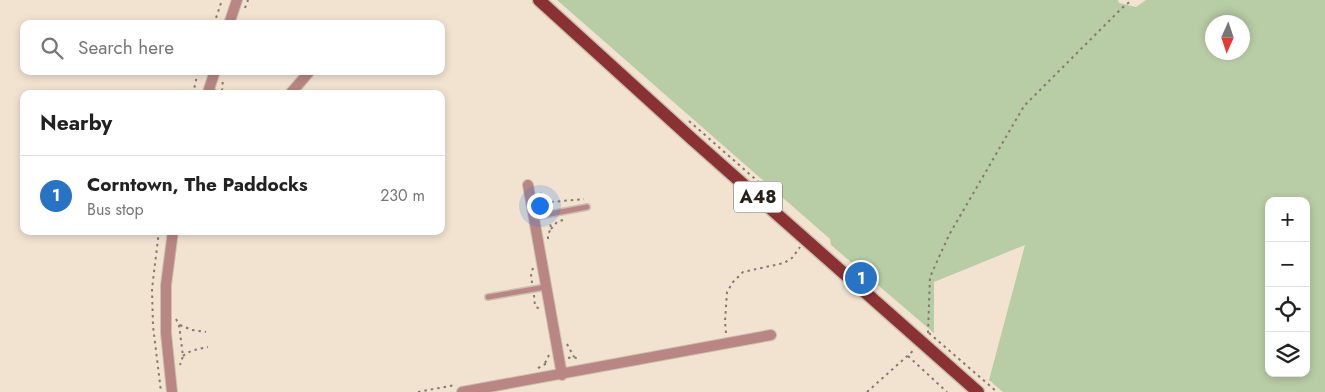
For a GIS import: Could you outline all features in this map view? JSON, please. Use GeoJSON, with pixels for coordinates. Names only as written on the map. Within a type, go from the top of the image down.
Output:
{"type":"FeatureCollection","features":[{"type":"Feature","properties":{"kind":"main road","name":"A48"},"geometry":{"type":"LineString","coordinates":[[539,0],[692,139],[978,392]]}},
{"type":"Feature","properties":{"kind":"street"},"geometry":{"type":"LineString","coordinates":[[231,20],[237,0]]}},
{"type":"Feature","properties":{"kind":"street"},"geometry":{"type":"LineString","coordinates":[[211,90],[218,75]]}},
{"type":"Feature","properties":{"kind":"street"},"geometry":{"type":"LineString","coordinates":[[293,90],[307,75]]}},
{"type":"Feature","properties":{"kind":"street"},"geometry":{"type":"LineString","coordinates":[[528,186],[562,374]]}},
{"type":"Feature","properties":{"kind":"street"},"geometry":{"type":"LineString","coordinates":[[172,235],[166,285],[166,333],[172,392]]}},
{"type":"Feature","properties":{"kind":"street"},"geometry":{"type":"LineString","coordinates":[[462,392],[771,335]]}},
{"type":"Feature","properties":{"kind":"lane"},"geometry":{"type":"LineString","coordinates":[[534,217],[587,207]]}},
{"type":"Feature","properties":{"kind":"lane"},"geometry":{"type":"LineString","coordinates":[[488,298],[546,287]]}},
{"type":"Feature","properties":{"kind":"path"},"geometry":{"type":"LineString","coordinates":[[215,20],[222,0]]}},
{"type":"Feature","properties":{"kind":"path"},"geometry":{"type":"LineString","coordinates":[[867,392],[908,356],[929,332],[930,277],[949,235],[1024,106],[1132,0]]}},
{"type":"Feature","properties":{"kind":"path"},"geometry":{"type":"LineString","coordinates":[[194,90],[196,75]]}},
{"type":"Feature","properties":{"kind":"path"},"geometry":{"type":"LineString","coordinates":[[220,75],[224,81],[222,90]]}},
{"type":"Feature","properties":{"kind":"path"},"geometry":{"type":"LineString","coordinates":[[546,198],[552,202],[587,199]]}},
{"type":"Feature","properties":{"kind":"path"},"geometry":{"type":"LineString","coordinates":[[552,228],[557,222],[571,217]]}},
{"type":"Feature","properties":{"kind":"path"},"geometry":{"type":"LineString","coordinates":[[159,235],[152,289],[161,392]]}},
{"type":"Feature","properties":{"kind":"path"},"geometry":{"type":"LineString","coordinates":[[726,336],[727,292],[733,282],[743,272],[784,263],[792,258],[802,245]]}},
{"type":"Feature","properties":{"kind":"path"},"geometry":{"type":"LineString","coordinates":[[175,315],[179,325],[183,356]]}},
{"type":"Feature","properties":{"kind":"path"},"geometry":{"type":"LineString","coordinates":[[179,325],[192,330],[206,332]]}},
{"type":"Feature","properties":{"kind":"path"},"geometry":{"type":"LineString","coordinates":[[179,368],[180,360],[187,352],[208,347]]}},
{"type":"Feature","properties":{"kind":"path"},"geometry":{"type":"LineString","coordinates":[[908,356],[947,392]]}},
{"type":"Feature","properties":{"kind":"green space"},"geometry":{"type":"Polygon","coordinates":[[[557,0],[1118,0],[1119,3],[1136,7],[1146,0],[1325,0],[1325,392],[1003,392],[989,380],[1025,245],[934,282],[934,333],[831,245],[830,239],[557,0]]]}},
{"type":"Feature","properties":{"kind":"place","name":"Corntown, The Paddocks"},"geometry":{"type":"Point","coordinates":[861,278]}}]}
